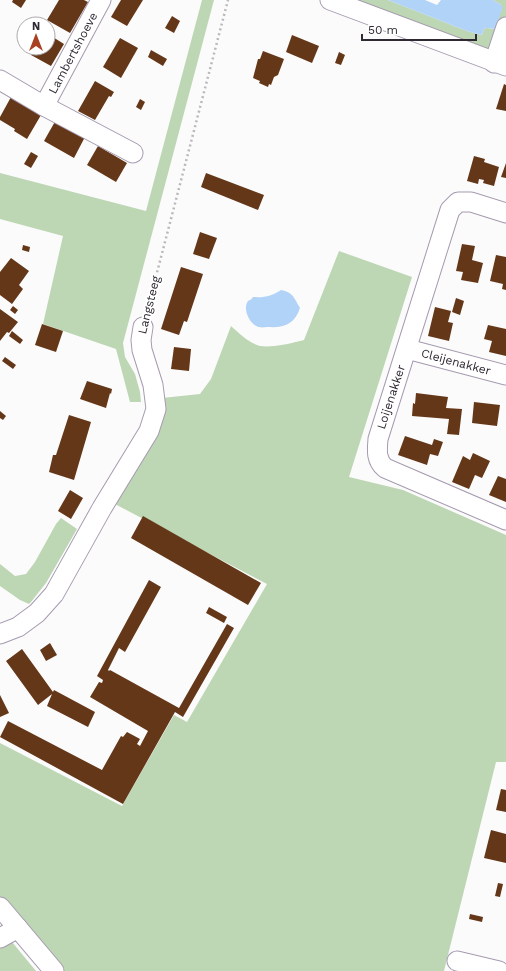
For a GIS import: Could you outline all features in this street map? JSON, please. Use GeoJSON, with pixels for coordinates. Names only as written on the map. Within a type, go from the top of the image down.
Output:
{"type":"FeatureCollection","features":[{"type":"Feature","properties":{"kind":"street","name":"Lambertshoeve"},"geometry":{"type":"LineString","coordinates":[[44,106],[101,0]]}},
{"type":"Feature","properties":{"kind":"street"},"geometry":{"type":"LineString","coordinates":[[330,0],[500,65],[506,28]]}},
{"type":"Feature","properties":{"kind":"street","name":"Lambertshoeve"},"geometry":{"type":"LineString","coordinates":[[0,80],[44,106],[133,153]]}},
{"type":"Feature","properties":{"kind":"street","name":"Loijenakker"},"geometry":{"type":"LineString","coordinates":[[506,213],[471,202],[458,202],[450,210],[378,439],[377,453],[379,462],[386,468],[506,520]]}},
{"type":"Feature","properties":{"kind":"street","name":"Langsteeg"},"geometry":{"type":"LineString","coordinates":[[0,634],[18,627],[37,613],[54,594],[102,508],[149,431],[156,409],[153,385],[142,350],[141,340],[143,327]]}},
{"type":"Feature","properties":{"kind":"street","name":"Cleijenakker"},"geometry":{"type":"LineString","coordinates":[[407,349],[506,375]]}},
{"type":"Feature","properties":{"kind":"street"},"geometry":{"type":"LineString","coordinates":[[0,907],[54,971]]}},
{"type":"Feature","properties":{"kind":"street"},"geometry":{"type":"LineString","coordinates":[[0,938],[18,928]]}},
{"type":"Feature","properties":{"kind":"street"},"geometry":{"type":"LineString","coordinates":[[457,961],[499,971]]}},
{"type":"Feature","properties":{"kind":"path","name":"Langsteeg"},"geometry":{"type":"LineString","coordinates":[[143,327],[228,0]]}},
{"type":"Feature","properties":{"kind":"green space"},"geometry":{"type":"Polygon","coordinates":[[[202,0],[214,0],[123,343],[125,357],[135,374],[140,392],[141,402],[130,402],[116,349],[43,324],[63,236],[0,219],[0,173],[146,211],[202,0]]]}},
{"type":"Feature","properties":{"kind":"green space"},"geometry":{"type":"Polygon","coordinates":[[[348,0],[388,0],[467,31],[482,35],[484,29],[495,29],[502,7],[493,0],[506,0],[506,16],[496,50],[493,52],[348,0]]]}},
{"type":"Feature","properties":{"kind":"green space"},"geometry":{"type":"Polygon","coordinates":[[[339,251],[412,277],[349,477],[403,490],[506,535],[506,762],[496,762],[444,971],[60,971],[0,898],[0,743],[122,806],[174,715],[187,722],[267,584],[113,503],[162,398],[200,394],[211,379],[231,326],[248,340],[260,346],[276,346],[304,340],[339,251]]]}},
{"type":"Feature","properties":{"kind":"green space"},"geometry":{"type":"Polygon","coordinates":[[[61,518],[77,529],[46,583],[29,604],[20,600],[0,586],[0,564],[15,576],[26,574],[35,562],[56,524],[61,518]]]}},
{"type":"Feature","properties":{"kind":"green space"},"geometry":{"type":"Polygon","coordinates":[[[12,942],[36,971],[0,971],[0,947],[12,942]]]}},
{"type":"Feature","properties":{"kind":"water"},"geometry":{"type":"Polygon","coordinates":[[[388,0],[425,0],[437,5],[441,0],[493,0],[503,7],[495,29],[484,29],[482,35],[467,31],[388,0]]]}},
{"type":"Feature","properties":{"kind":"water"},"geometry":{"type":"Polygon","coordinates":[[[281,290],[291,294],[295,298],[300,308],[295,318],[284,326],[256,326],[250,320],[246,312],[246,304],[248,301],[253,297],[268,296],[281,290]]]}},
{"type":"Feature","properties":{"kind":"building"},"geometry":{"type":"Polygon","coordinates":[[[13,0],[26,0],[21,8],[12,2],[13,0]]]}},
{"type":"Feature","properties":{"kind":"building"},"geometry":{"type":"Polygon","coordinates":[[[59,0],[84,0],[88,2],[70,33],[56,25],[56,16],[49,16],[59,0]]]}},
{"type":"Feature","properties":{"kind":"building"},"geometry":{"type":"Polygon","coordinates":[[[121,0],[143,0],[127,26],[111,17],[121,0]]]}},
{"type":"Feature","properties":{"kind":"building"},"geometry":{"type":"Polygon","coordinates":[[[172,16],[180,21],[174,33],[165,28],[172,16]]]}},
{"type":"Feature","properties":{"kind":"building"},"geometry":{"type":"Polygon","coordinates":[[[292,35],[319,46],[312,63],[286,52],[292,35]]]}},
{"type":"Feature","properties":{"kind":"building"},"geometry":{"type":"Polygon","coordinates":[[[120,38],[138,48],[121,78],[103,67],[120,38]]]}},
{"type":"Feature","properties":{"kind":"building"},"geometry":{"type":"Polygon","coordinates":[[[56,39],[64,44],[51,66],[33,56],[56,56],[56,39]]]}},
{"type":"Feature","properties":{"kind":"building"},"geometry":{"type":"Polygon","coordinates":[[[151,50],[167,59],[163,66],[148,57],[151,50]]]}},
{"type":"Feature","properties":{"kind":"building"},"geometry":{"type":"Polygon","coordinates":[[[263,51],[284,59],[278,75],[274,77],[271,85],[269,84],[268,87],[259,83],[260,81],[253,78],[258,59],[260,59],[263,51]]]}},
{"type":"Feature","properties":{"kind":"building"},"geometry":{"type":"Polygon","coordinates":[[[339,52],[345,55],[341,65],[335,63],[339,52]]]}},
{"type":"Feature","properties":{"kind":"building"},"geometry":{"type":"Polygon","coordinates":[[[95,81],[114,92],[111,97],[109,96],[95,120],[78,111],[95,81]]]}},
{"type":"Feature","properties":{"kind":"building"},"geometry":{"type":"Polygon","coordinates":[[[504,84],[506,85],[506,111],[496,109],[504,84]]]}},
{"type":"Feature","properties":{"kind":"building"},"geometry":{"type":"Polygon","coordinates":[[[11,97],[41,115],[27,139],[14,131],[15,129],[0,120],[0,117],[11,97]]]}},
{"type":"Feature","properties":{"kind":"building"},"geometry":{"type":"Polygon","coordinates":[[[140,99],[145,102],[141,110],[136,107],[140,99]]]}},
{"type":"Feature","properties":{"kind":"building"},"geometry":{"type":"Polygon","coordinates":[[[57,118],[86,135],[74,158],[44,141],[57,118]]]}},
{"type":"Feature","properties":{"kind":"building"},"geometry":{"type":"Polygon","coordinates":[[[98,146],[127,163],[116,182],[87,165],[98,146]]]}},
{"type":"Feature","properties":{"kind":"building"},"geometry":{"type":"Polygon","coordinates":[[[31,152],[38,156],[31,168],[24,164],[31,152]]]}},
{"type":"Feature","properties":{"kind":"building"},"geometry":{"type":"Polygon","coordinates":[[[474,156],[485,159],[484,162],[499,167],[494,186],[483,183],[484,180],[479,179],[478,184],[467,181],[474,156]]]}},
{"type":"Feature","properties":{"kind":"building"},"geometry":{"type":"Polygon","coordinates":[[[506,163],[506,178],[501,177],[506,163]]]}},
{"type":"Feature","properties":{"kind":"building"},"geometry":{"type":"Polygon","coordinates":[[[206,173],[264,195],[258,210],[201,187],[206,173]]]}},
{"type":"Feature","properties":{"kind":"building"},"geometry":{"type":"Polygon","coordinates":[[[200,232],[217,238],[209,259],[193,254],[200,232]]]}},
{"type":"Feature","properties":{"kind":"building"},"geometry":{"type":"Polygon","coordinates":[[[462,244],[475,246],[472,260],[483,263],[478,283],[461,280],[463,272],[456,271],[462,244]]]}},
{"type":"Feature","properties":{"kind":"building"},"geometry":{"type":"Polygon","coordinates":[[[23,245],[30,247],[29,252],[22,250],[23,245]]]}},
{"type":"Feature","properties":{"kind":"building"},"geometry":{"type":"Polygon","coordinates":[[[496,255],[506,257],[506,290],[502,289],[503,284],[490,281],[496,255]]]}},
{"type":"Feature","properties":{"kind":"building"},"geometry":{"type":"Polygon","coordinates":[[[11,258],[29,271],[19,285],[23,289],[12,304],[0,295],[0,272],[11,258]]]}},
{"type":"Feature","properties":{"kind":"building"},"geometry":{"type":"Polygon","coordinates":[[[181,267],[203,274],[187,322],[184,321],[179,335],[161,329],[181,267]]]}},
{"type":"Feature","properties":{"kind":"building"},"geometry":{"type":"Polygon","coordinates":[[[456,298],[464,301],[460,315],[452,312],[456,298]]]}},
{"type":"Feature","properties":{"kind":"building"},"geometry":{"type":"Polygon","coordinates":[[[13,306],[18,310],[15,314],[10,310],[13,306]]]}},
{"type":"Feature","properties":{"kind":"building"},"geometry":{"type":"Polygon","coordinates":[[[435,307],[451,311],[448,322],[453,323],[449,341],[428,336],[435,307]]]}},
{"type":"Feature","properties":{"kind":"building"},"geometry":{"type":"Polygon","coordinates":[[[0,309],[18,322],[0,341],[0,309]]]}},
{"type":"Feature","properties":{"kind":"building"},"geometry":{"type":"Polygon","coordinates":[[[42,324],[63,331],[56,352],[35,345],[42,324]]]}},
{"type":"Feature","properties":{"kind":"building"},"geometry":{"type":"Polygon","coordinates":[[[488,325],[506,329],[506,356],[489,352],[492,341],[484,339],[488,325]]]}},
{"type":"Feature","properties":{"kind":"building"},"geometry":{"type":"Polygon","coordinates":[[[12,331],[23,340],[20,344],[9,336],[12,331]]]}},
{"type":"Feature","properties":{"kind":"building"},"geometry":{"type":"Polygon","coordinates":[[[174,347],[191,349],[189,371],[171,369],[174,347]]]}},
{"type":"Feature","properties":{"kind":"building"},"geometry":{"type":"Polygon","coordinates":[[[5,357],[16,365],[13,369],[2,361],[5,357]]]}},
{"type":"Feature","properties":{"kind":"building"},"geometry":{"type":"Polygon","coordinates":[[[87,381],[112,389],[106,408],[80,399],[87,381]]]}},
{"type":"Feature","properties":{"kind":"building"},"geometry":{"type":"Polygon","coordinates":[[[416,393],[448,397],[446,408],[462,409],[459,435],[447,434],[449,419],[412,416],[413,403],[415,404],[416,393]]]}},
{"type":"Feature","properties":{"kind":"building"},"geometry":{"type":"Polygon","coordinates":[[[474,402],[500,405],[497,426],[472,423],[474,402]]]}},
{"type":"Feature","properties":{"kind":"building"},"geometry":{"type":"Polygon","coordinates":[[[0,411],[6,416],[3,420],[0,418],[0,411]]]}},
{"type":"Feature","properties":{"kind":"building"},"geometry":{"type":"Polygon","coordinates":[[[69,415],[91,422],[74,480],[49,472],[53,455],[56,455],[69,415]]]}},
{"type":"Feature","properties":{"kind":"building"},"geometry":{"type":"Polygon","coordinates":[[[405,436],[432,445],[434,439],[443,442],[438,456],[430,454],[427,465],[398,455],[405,436]]]}},
{"type":"Feature","properties":{"kind":"building"},"geometry":{"type":"Polygon","coordinates":[[[473,453],[490,461],[482,478],[475,475],[469,489],[452,482],[463,456],[470,460],[473,453]]]}},
{"type":"Feature","properties":{"kind":"building"},"geometry":{"type":"Polygon","coordinates":[[[498,476],[506,479],[506,502],[489,495],[498,476]]]}},
{"type":"Feature","properties":{"kind":"building"},"geometry":{"type":"Polygon","coordinates":[[[70,490],[83,498],[71,519],[58,511],[70,490]]]}},
{"type":"Feature","properties":{"kind":"building"},"geometry":{"type":"Polygon","coordinates":[[[143,516],[261,583],[248,605],[131,538],[143,516]]]}},
{"type":"Feature","properties":{"kind":"building"},"geometry":{"type":"Polygon","coordinates":[[[149,580],[161,587],[125,652],[119,648],[108,670],[109,671],[110,670],[179,708],[227,624],[234,628],[183,717],[175,712],[123,804],[0,737],[8,721],[102,770],[121,736],[123,737],[127,732],[140,739],[137,744],[140,746],[148,731],[90,697],[99,682],[102,683],[103,680],[97,676],[149,580]]]}},
{"type":"Feature","properties":{"kind":"building"},"geometry":{"type":"Polygon","coordinates":[[[209,607],[227,617],[224,623],[206,613],[209,607]]]}},
{"type":"Feature","properties":{"kind":"building"},"geometry":{"type":"Polygon","coordinates":[[[50,643],[57,655],[46,661],[40,650],[50,643]]]}},
{"type":"Feature","properties":{"kind":"building"},"geometry":{"type":"Polygon","coordinates":[[[22,649],[53,692],[54,690],[95,712],[88,727],[47,706],[52,694],[38,705],[6,661],[22,649]]]}},
{"type":"Feature","properties":{"kind":"building"},"geometry":{"type":"Polygon","coordinates":[[[0,695],[9,713],[0,717],[0,695]]]}},
{"type":"Feature","properties":{"kind":"building"},"geometry":{"type":"Polygon","coordinates":[[[501,789],[506,790],[506,812],[496,810],[501,789]]]}},
{"type":"Feature","properties":{"kind":"building"},"geometry":{"type":"Polygon","coordinates":[[[491,830],[506,834],[506,863],[484,858],[491,830]]]}},
{"type":"Feature","properties":{"kind":"building"},"geometry":{"type":"Polygon","coordinates":[[[498,883],[503,884],[500,897],[495,896],[498,883]]]}},
{"type":"Feature","properties":{"kind":"building"},"geometry":{"type":"Polygon","coordinates":[[[470,914],[483,917],[482,922],[469,919],[470,914]]]}}]}
